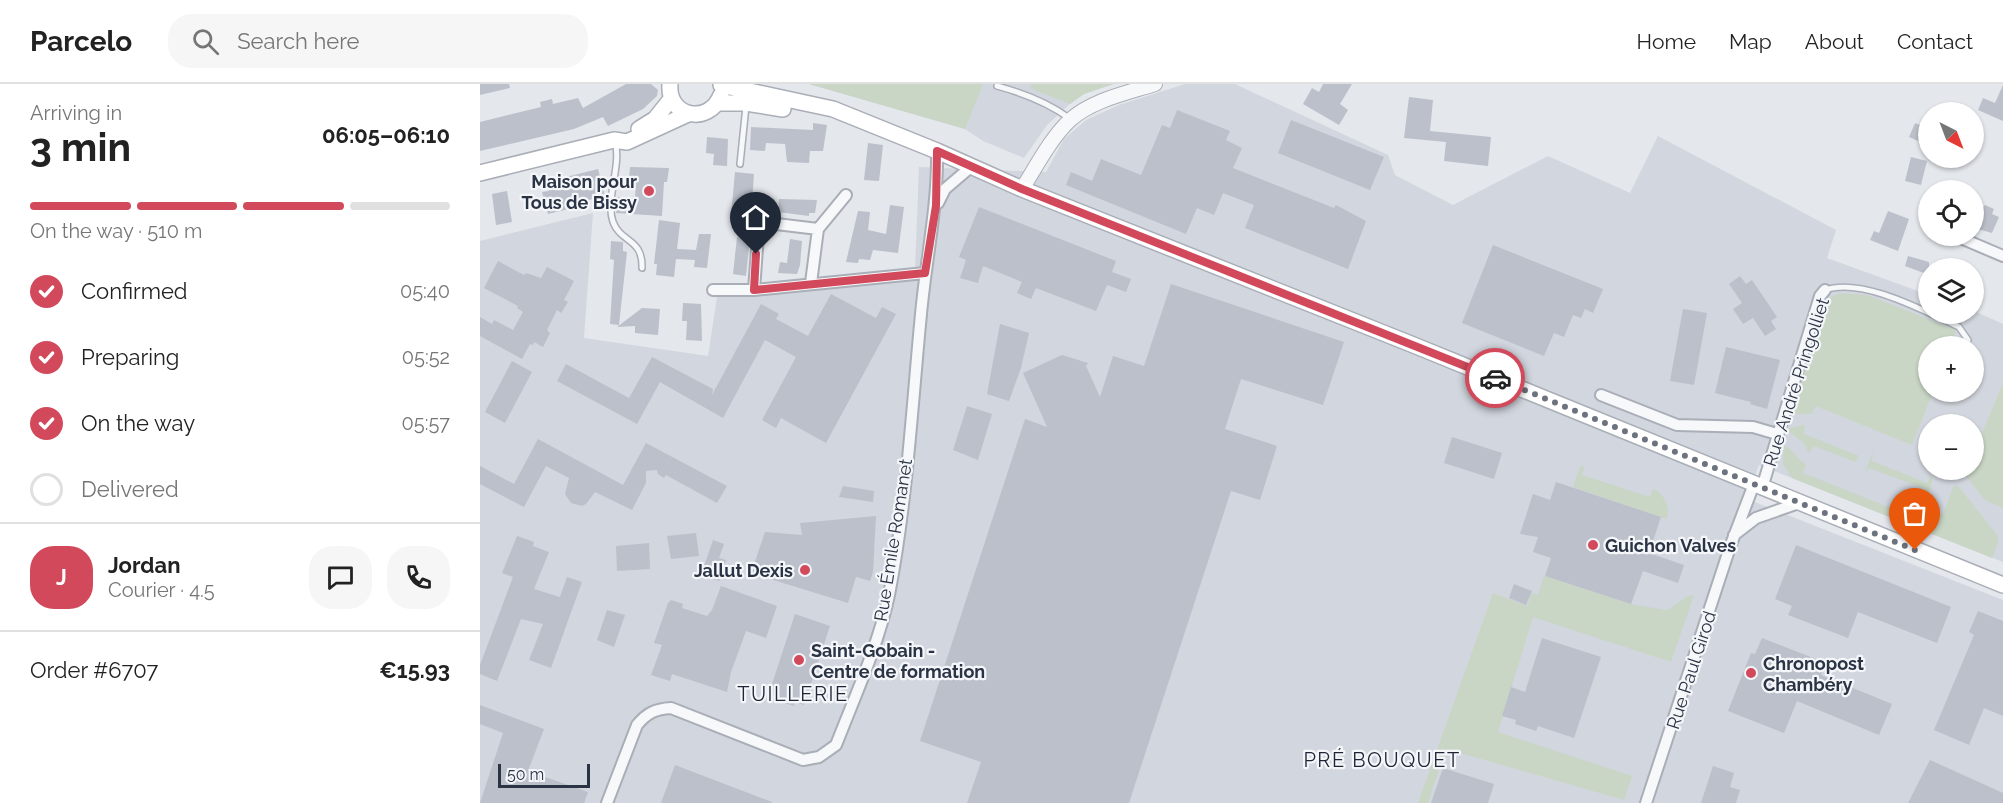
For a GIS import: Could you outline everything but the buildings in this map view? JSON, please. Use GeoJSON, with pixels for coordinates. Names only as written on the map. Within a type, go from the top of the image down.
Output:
{"type":"FeatureCollection","features":[{"type":"Feature","properties":{"kind":"main road"},"geometry":{"type":"LineString","coordinates":[[718,103],[721,84],[747,97],[833,109],[937,151],[1022,189],[1411,344],[2003,585]]}},
{"type":"Feature","properties":{"kind":"main road"},"geometry":{"type":"LineString","coordinates":[[671,92],[678,109],[688,114]]}},
{"type":"Feature","properties":{"kind":"main road"},"geometry":{"type":"LineString","coordinates":[[480,173],[616,140],[655,119],[671,92]]}},
{"type":"Feature","properties":{"kind":"main road"},"geometry":{"type":"LineString","coordinates":[[616,140],[627,142],[688,114],[705,114],[718,103],[747,97]]}},
{"type":"Feature","properties":{"kind":"street"},"geometry":{"type":"LineString","coordinates":[[1022,189],[1058,133],[1071,119],[1091,106],[1155,84]]}},
{"type":"Feature","properties":{"kind":"street","name":"Rue Émile Romanet"},"geometry":{"type":"LineString","coordinates":[[607,803],[631,736],[645,715],[658,709],[671,708],[803,760],[819,757],[836,745],[881,626],[889,594],[909,434],[925,273],[936,206],[937,151]]}},
{"type":"Feature","properties":{"kind":"street","name":"Rue Émile Romanet"},"geometry":{"type":"LineString","coordinates":[[936,206],[945,189],[972,166]]}},
{"type":"Feature","properties":{"kind":"street"},"geometry":{"type":"LineString","coordinates":[[811,283],[818,229],[846,195]]}},
{"type":"Feature","properties":{"kind":"street"},"geometry":{"type":"LineString","coordinates":[[754,290],[758,235],[768,223],[818,229]]}},
{"type":"Feature","properties":{"kind":"street"},"geometry":{"type":"LineString","coordinates":[[1980,246],[2003,256]]}},
{"type":"Feature","properties":{"kind":"street"},"geometry":{"type":"LineString","coordinates":[[713,290],[754,290],[925,273]]}},
{"type":"Feature","properties":{"kind":"street","name":"Rue André Pringolliet"},"geometry":{"type":"LineString","coordinates":[[1758,486],[1777,434],[1820,296],[1825,290]]}},
{"type":"Feature","properties":{"kind":"street"},"geometry":{"type":"LineString","coordinates":[[1601,395],[1677,425],[1753,426],[1777,434]]}},
{"type":"Feature","properties":{"kind":"street","name":"Rue Paul Girod"},"geometry":{"type":"LineString","coordinates":[[1646,803],[1734,536],[1758,486]]}},
{"type":"Feature","properties":{"kind":"street"},"geometry":{"type":"LineString","coordinates":[[1734,536],[1756,518],[1799,503]]}},
{"type":"Feature","properties":{"kind":"lane"},"geometry":{"type":"LineString","coordinates":[[997,86],[1052,106],[1071,119]]}},
{"type":"Feature","properties":{"kind":"lane"},"geometry":{"type":"LineString","coordinates":[[740,164],[747,97]]}},
{"type":"Feature","properties":{"kind":"lane"},"geometry":{"type":"LineString","coordinates":[[616,140],[618,153],[612,219],[621,233],[638,248],[642,257],[642,268]]}},
{"type":"Feature","properties":{"kind":"lane","name":"Rue André Pringolliet"},"geometry":{"type":"LineString","coordinates":[[1825,290],[1835,286],[1866,289],[1959,327],[1965,336]]}},
{"type":"Feature","properties":{"kind":"shaded area"},"geometry":{"type":"Polygon","coordinates":[[[809,84],[1112,84],[1084,94],[1070,104],[1047,125],[1024,158],[983,141],[965,129],[809,84]]]}},
{"type":"Feature","properties":{"kind":"shaded area"},"geometry":{"type":"Polygon","coordinates":[[[1185,84],[1235,84],[1388,155],[1395,175],[1453,205],[1548,156],[1630,193],[1658,136],[1836,230],[1827,258],[1918,291],[1918,324],[1984,324],[1984,315],[2003,324],[2003,562],[1759,465],[1747,499],[2003,600],[2003,803],[480,803],[480,241],[593,213],[584,338],[708,356],[718,291],[915,270],[919,167],[1046,172],[1064,139],[1086,120],[1119,105],[1185,84]]]}},
{"type":"Feature","properties":{"kind":"green space"},"geometry":{"type":"Polygon","coordinates":[[[809,84],[983,84],[965,129],[809,84]]]}},
{"type":"Feature","properties":{"kind":"green space"},"geometry":{"type":"Polygon","coordinates":[[[1032,84],[1114,84],[1084,94],[1070,104],[1030,88],[1032,84]]]}},
{"type":"Feature","properties":{"kind":"green space"},"geometry":{"type":"Polygon","coordinates":[[[1840,293],[1867,295],[1918,315],[1918,324],[1941,324],[1956,330],[1954,336],[1918,336],[1918,402],[1929,402],[1924,414],[1918,414],[1918,430],[1912,445],[1816,406],[1812,414],[1794,414],[1820,311],[1830,298],[1840,293]]]}},
{"type":"Feature","properties":{"kind":"green space"},"geometry":{"type":"Polygon","coordinates":[[[2003,383],[2003,508],[1985,500],[1969,480],[1984,480],[1984,429],[2003,383]]]}},
{"type":"Feature","properties":{"kind":"green space"},"geometry":{"type":"Polygon","coordinates":[[[1805,425],[1804,434],[1859,456],[1856,462],[1814,446],[1809,453],[1803,442],[1788,431],[1790,428],[1805,425]]]}},
{"type":"Feature","properties":{"kind":"green space"},"geometry":{"type":"Polygon","coordinates":[[[1784,446],[1806,464],[1803,473],[1926,522],[1931,511],[1943,514],[1954,485],[1958,486],[1998,536],[1998,543],[1992,558],[1792,478],[1783,464],[1784,446]]]}},
{"type":"Feature","properties":{"kind":"green space"},"geometry":{"type":"Polygon","coordinates":[[[1873,452],[1872,461],[1927,483],[1928,480],[1933,480],[1928,494],[1921,498],[1925,489],[1869,468],[1865,472],[1873,452]]]}},
{"type":"Feature","properties":{"kind":"green space"},"geometry":{"type":"Polygon","coordinates":[[[1585,465],[1582,475],[1650,497],[1653,489],[1657,491],[1664,498],[1667,506],[1666,519],[1573,487],[1580,467],[1585,465]]]}},
{"type":"Feature","properties":{"kind":"green space"},"geometry":{"type":"Polygon","coordinates":[[[1544,576],[1635,605],[1667,610],[1688,596],[1694,595],[1671,662],[1533,617],[1498,732],[1632,776],[1624,800],[1446,749],[1428,803],[1418,803],[1493,593],[1527,606],[1532,593],[1538,595],[1544,576]]]}},
{"type":"Feature","properties":{"kind":"way so far"},"geometry":{"type":"LineString","coordinates":[[1495,378],[1915,550]]}},
{"type":"Feature","properties":{"kind":"place","name":"Maison pour Tous de Bissy"},"geometry":{"type":"Point","coordinates":[649,191]}},
{"type":"Feature","properties":{"kind":"place","name":"Guichon Valves"},"geometry":{"type":"Point","coordinates":[1593,545]}},
{"type":"Feature","properties":{"kind":"place","name":"Jallut Dexis"},"geometry":{"type":"Point","coordinates":[805,570]}},
{"type":"Feature","properties":{"kind":"place","name":"Saint-Gobain - Centre de formation"},"geometry":{"type":"Point","coordinates":[799,660]}},
{"type":"Feature","properties":{"kind":"place","name":"Chronopost Chambéry"},"geometry":{"type":"Point","coordinates":[1751,673]}},
{"type":"Feature","properties":{"kind":"district","name":"TUILLERIE"},"geometry":{"type":"Point","coordinates":[793,694]}},
{"type":"Feature","properties":{"kind":"district","name":"PRÉ BOUQUET"},"geometry":{"type":"Point","coordinates":[1382,760]}},
{"type":"Feature","properties":{"kind":"route"},"geometry":{"type":"LineString","coordinates":[[756,254],[754,290],[925,273],[936,206],[937,151],[1022,189],[1495,378]]}}]}
